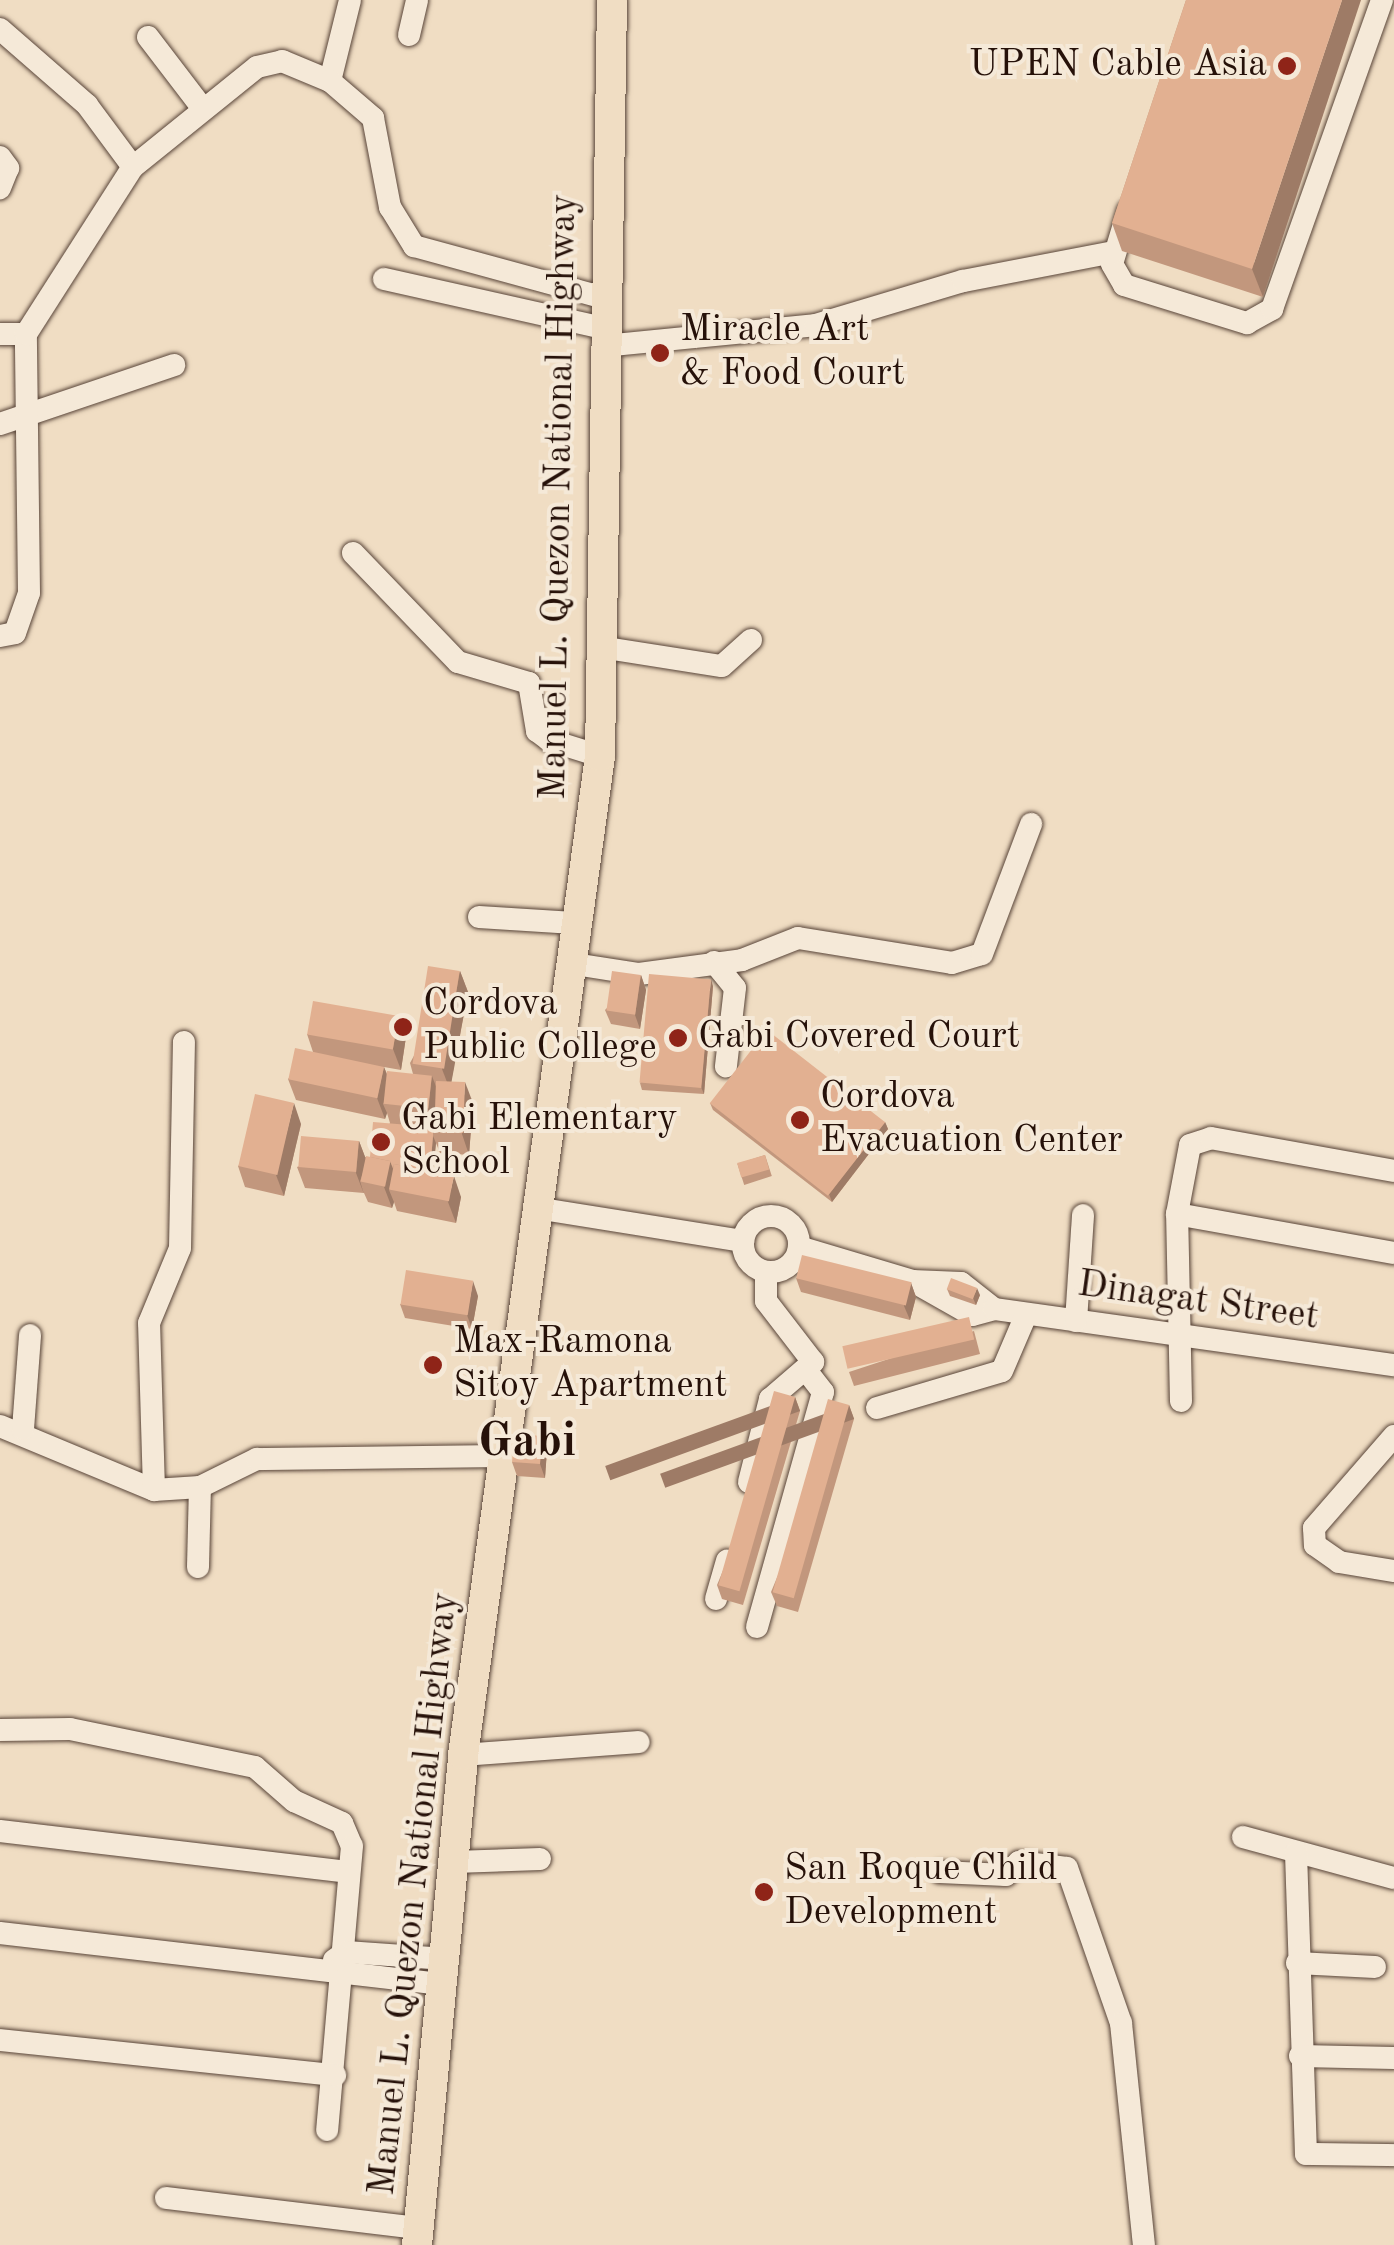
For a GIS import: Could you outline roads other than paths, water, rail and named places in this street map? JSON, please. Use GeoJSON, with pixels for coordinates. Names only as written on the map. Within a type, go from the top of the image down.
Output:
{"type":"FeatureCollection","features":[{"type":"Feature","properties":{"kind":"main road","name":"Manuel L. Quezon National Highway"},"geometry":{"type":"LineString","coordinates":[[418,2236],[464,1755],[510,1456],[536,1208],[600,756],[612,0]]}},
{"type":"Feature","properties":{"kind":"street"},"geometry":{"type":"LineString","coordinates":[[330,81],[350,0]]}},
{"type":"Feature","properties":{"kind":"street"},"geometry":{"type":"LineString","coordinates":[[409,35],[417,0]]}},
{"type":"Feature","properties":{"kind":"street"},"geometry":{"type":"LineString","coordinates":[[1139,178],[1114,252],[1124,284],[1179,305],[1247,322],[1272,309],[1382,0]]}},
{"type":"Feature","properties":{"kind":"street"},"geometry":{"type":"LineString","coordinates":[[1,32],[87,106],[133,167]]}},
{"type":"Feature","properties":{"kind":"street"},"geometry":{"type":"LineString","coordinates":[[148,36],[202,108]]}},
{"type":"Feature","properties":{"kind":"street"},"geometry":{"type":"LineString","coordinates":[[0,636],[15,634],[29,593],[11,517],[12,423],[26,334],[133,167],[257,67],[282,61],[330,81],[373,118],[390,207],[414,246],[604,324]]}},
{"type":"Feature","properties":{"kind":"street"},"geometry":{"type":"LineString","coordinates":[[0,157],[8,168],[0,188]]}},
{"type":"Feature","properties":{"kind":"street"},"geometry":{"type":"LineString","coordinates":[[384,279],[604,324],[816,324],[964,280],[1114,252]]}},
{"type":"Feature","properties":{"kind":"street"},"geometry":{"type":"LineString","coordinates":[[0,334],[26,334]]}},
{"type":"Feature","properties":{"kind":"street"},"geometry":{"type":"LineString","coordinates":[[12,423],[174,364]]}},
{"type":"Feature","properties":{"kind":"street"},"geometry":{"type":"LineString","coordinates":[[353,553],[458,662],[529,684],[538,730],[549,740],[600,756]]}},
{"type":"Feature","properties":{"kind":"street"},"geometry":{"type":"LineString","coordinates":[[600,647],[722,666],[751,640]]}},
{"type":"Feature","properties":{"kind":"street"},"geometry":{"type":"LineString","coordinates":[[568,962],[640,974],[714,962],[798,938],[952,962],[982,954],[1031,824]]}},
{"type":"Feature","properties":{"kind":"street"},"geometry":{"type":"LineString","coordinates":[[480,917],[574,922]]}},
{"type":"Feature","properties":{"kind":"street"},"geometry":{"type":"LineString","coordinates":[[714,962],[735,988],[726,1066]]}},
{"type":"Feature","properties":{"kind":"street"},"geometry":{"type":"LineString","coordinates":[[154,1490],[149,1324],[180,1248],[184,1042]]}},
{"type":"Feature","properties":{"kind":"street"},"geometry":{"type":"LineString","coordinates":[[1182,1401],[1177,1332],[1177,1214],[1190,1144],[1211,1138],[1394,1171]]}},
{"type":"Feature","properties":{"kind":"street"},"geometry":{"type":"LineString","coordinates":[[536,1208],[743,1241]]}},
{"type":"Feature","properties":{"kind":"street"},"geometry":{"type":"LineString","coordinates":[[1177,1214],[1394,1252]]}},
{"type":"Feature","properties":{"kind":"street"},"geometry":{"type":"LineString","coordinates":[[1076,1321],[1083,1215]]}},
{"type":"Feature","properties":{"kind":"street"},"geometry":{"type":"LineString","coordinates":[[774,1216],[792,1224],[800,1247],[785,1268],[766,1272],[750,1263],[743,1241],[755,1221],[774,1216]]}},
{"type":"Feature","properties":{"kind":"street","name":"Dinagat Street"},"geometry":{"type":"LineString","coordinates":[[800,1247],[912,1280],[969,1285],[994,1310],[1394,1364]]}},
{"type":"Feature","properties":{"kind":"street"},"geometry":{"type":"LineString","coordinates":[[757,1627],[823,1392],[808,1372],[808,1344],[766,1301],[766,1272]]}},
{"type":"Feature","properties":{"kind":"street"},"geometry":{"type":"LineString","coordinates":[[877,1408],[1002,1371],[1026,1315]]}},
{"type":"Feature","properties":{"kind":"street"},"geometry":{"type":"LineString","coordinates":[[30,1335],[12,1427],[154,1490],[200,1487],[258,1459],[510,1456]]}},
{"type":"Feature","properties":{"kind":"street"},"geometry":{"type":"LineString","coordinates":[[716,1599],[770,1399],[808,1372]]}},
{"type":"Feature","properties":{"kind":"street"},"geometry":{"type":"LineString","coordinates":[[1394,1436],[1388,1463],[1314,1528],[1315,1545],[1339,1562],[1394,1571]]}},
{"type":"Feature","properties":{"kind":"street"},"geometry":{"type":"LineString","coordinates":[[198,1566],[200,1487]]}},
{"type":"Feature","properties":{"kind":"street"},"geometry":{"type":"LineString","coordinates":[[0,1730],[70,1729],[255,1767],[294,1801],[342,1823],[352,1846],[339,1964],[335,2075],[327,2130]]}},
{"type":"Feature","properties":{"kind":"street"},"geometry":{"type":"LineString","coordinates":[[464,1755],[639,1742]]}},
{"type":"Feature","properties":{"kind":"street"},"geometry":{"type":"LineString","coordinates":[[0,1831],[348,1872]]}},
{"type":"Feature","properties":{"kind":"street"},"geometry":{"type":"LineString","coordinates":[[1243,1837],[1394,1878]]}},
{"type":"Feature","properties":{"kind":"street"},"geometry":{"type":"LineString","coordinates":[[1296,1853],[1306,2154],[1394,2155]]}},
{"type":"Feature","properties":{"kind":"street"},"geometry":{"type":"LineString","coordinates":[[454,1862],[540,1859]]}},
{"type":"Feature","properties":{"kind":"street"},"geometry":{"type":"LineString","coordinates":[[940,1872],[1006,1874],[1019,1862],[1068,1868],[1121,2023],[1144,2245]]}},
{"type":"Feature","properties":{"kind":"street"},"geometry":{"type":"LineString","coordinates":[[0,1933],[445,1972]]}},
{"type":"Feature","properties":{"kind":"street"},"geometry":{"type":"LineString","coordinates":[[1297,1962],[1376,1966]]}},
{"type":"Feature","properties":{"kind":"street"},"geometry":{"type":"LineString","coordinates":[[0,2040],[335,2075]]}},
{"type":"Feature","properties":{"kind":"street"},"geometry":{"type":"LineString","coordinates":[[1300,2056],[1394,2058]]}},
{"type":"Feature","properties":{"kind":"street"},"geometry":{"type":"LineString","coordinates":[[166,2198],[418,2236]]}},
{"type":"Feature","properties":{"kind":"place","name":"UPEN Cable Asia"},"geometry":{"type":"Point","coordinates":[1287,66]}},
{"type":"Feature","properties":{"kind":"place","name":"Miracle Art & Food Court"},"geometry":{"type":"Point","coordinates":[660,353]}},
{"type":"Feature","properties":{"kind":"place","name":"Cordova Public College"},"geometry":{"type":"Point","coordinates":[403,1027]}},
{"type":"Feature","properties":{"kind":"place","name":"Gabi Covered Court"},"geometry":{"type":"Point","coordinates":[678,1038]}},
{"type":"Feature","properties":{"kind":"place","name":"Cordova Evacuation Center"},"geometry":{"type":"Point","coordinates":[800,1120]}},
{"type":"Feature","properties":{"kind":"place","name":"Gabi Elementary School"},"geometry":{"type":"Point","coordinates":[381,1142]}},
{"type":"Feature","properties":{"kind":"place","name":"Max-Ramona Sitoy Apartment"},"geometry":{"type":"Point","coordinates":[433,1365]}},
{"type":"Feature","properties":{"kind":"place","name":"San Roque Child Development"},"geometry":{"type":"Point","coordinates":[764,1892]}},
{"type":"Feature","properties":{"kind":"district","name":"Gabi"},"geometry":{"type":"Point","coordinates":[527,1443]}}]}
